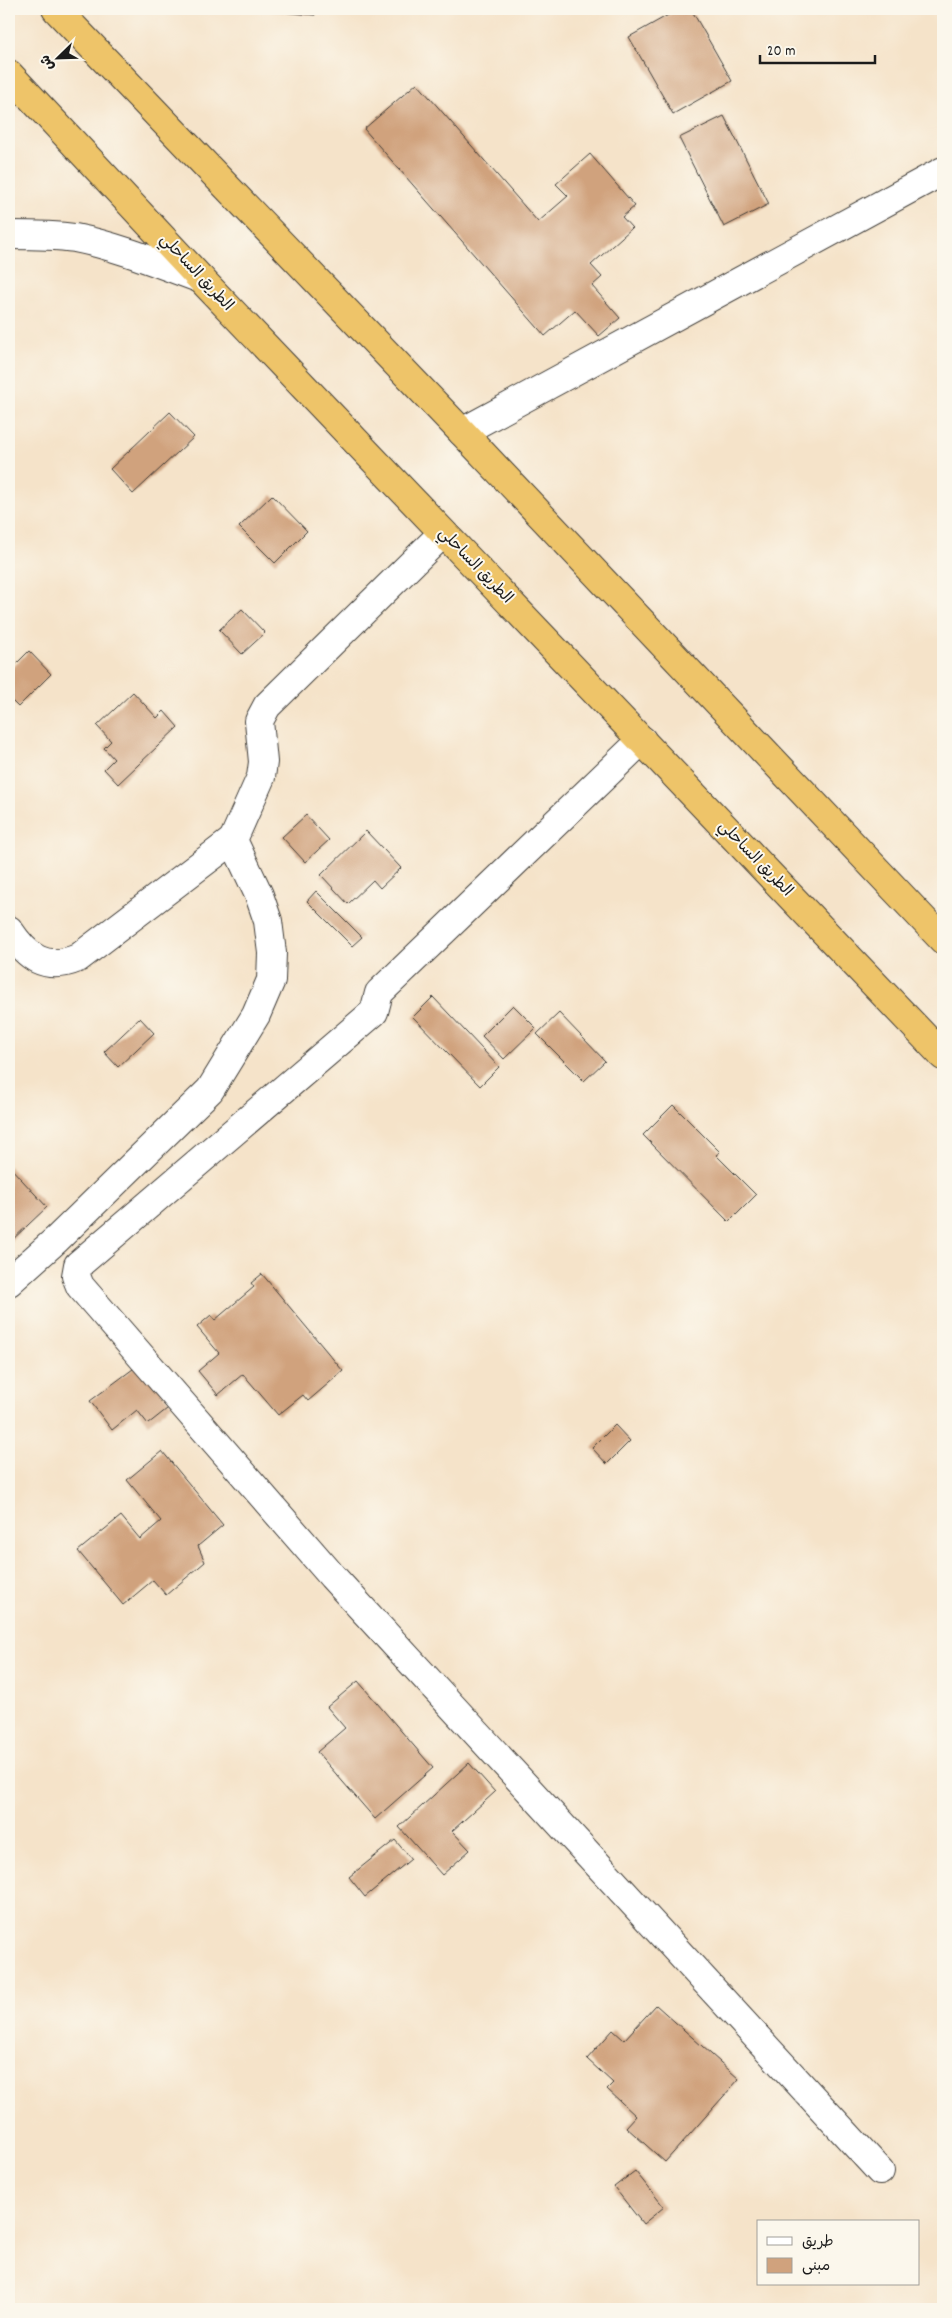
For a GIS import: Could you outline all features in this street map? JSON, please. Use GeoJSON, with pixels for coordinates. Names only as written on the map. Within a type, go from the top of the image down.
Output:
{"type":"FeatureCollection","features":[{"type":"Feature","properties":{"kind":"highway"},"geometry":{"type":"LineString","coordinates":[[56,9],[462,432],[943,940]]}},
{"type":"Feature","properties":{"kind":"highway","name":"الطريق الساحلي"},"geometry":{"type":"LineString","coordinates":[[9,74],[201,279],[943,1056]]}},
{"type":"Feature","properties":{"kind":"street"},"geometry":{"type":"LineString","coordinates":[[462,432],[943,171]]}},
{"type":"Feature","properties":{"kind":"street"},"geometry":{"type":"LineString","coordinates":[[9,235],[75,238],[133,255],[201,279]]}},
{"type":"Feature","properties":{"kind":"street"},"geometry":{"type":"LineString","coordinates":[[9,930],[20,946],[31,956],[44,962],[56,964],[78,958],[233,840],[261,777],[263,762],[259,721],[267,706],[443,532]]}},
{"type":"Feature","properties":{"kind":"street"},"geometry":{"type":"LineString","coordinates":[[642,740],[379,993],[374,1012],[78,1265],[76,1276],[80,1286],[332,1576],[880,2171]]}},
{"type":"Feature","properties":{"kind":"street"},"geometry":{"type":"LineString","coordinates":[[9,1282],[57,1239],[210,1090],[256,1015],[271,980],[272,952],[268,921],[259,895],[233,840]]}},
{"type":"Feature","properties":{"kind":"building"},"geometry":{"type":"Polygon","coordinates":[[[269,9],[316,9],[315,15],[269,11],[269,9]]]}},
{"type":"Feature","properties":{"kind":"building"},"geometry":{"type":"Polygon","coordinates":[[[679,9],[691,9],[732,81],[673,114],[629,37],[679,9]]]}},
{"type":"Feature","properties":{"kind":"building"},"geometry":{"type":"Polygon","coordinates":[[[417,83],[538,222],[568,196],[556,184],[590,154],[635,206],[622,217],[632,228],[591,265],[602,277],[592,286],[620,318],[599,336],[575,310],[545,336],[364,129],[417,83]]]}},
{"type":"Feature","properties":{"kind":"building"},"geometry":{"type":"Polygon","coordinates":[[[724,116],[769,204],[724,227],[679,138],[724,116]]]}},
{"type":"Feature","properties":{"kind":"building"},"geometry":{"type":"Polygon","coordinates":[[[170,412],[194,437],[133,494],[110,469],[170,412]]]}},
{"type":"Feature","properties":{"kind":"building"},"geometry":{"type":"Polygon","coordinates":[[[272,495],[307,531],[275,563],[239,527],[272,495]]]}},
{"type":"Feature","properties":{"kind":"building"},"geometry":{"type":"Polygon","coordinates":[[[242,609],[265,633],[242,654],[219,630],[242,609]]]}},
{"type":"Feature","properties":{"kind":"building"},"geometry":{"type":"Polygon","coordinates":[[[29,651],[51,674],[18,707],[9,698],[9,671],[29,651]]]}},
{"type":"Feature","properties":{"kind":"building"},"geometry":{"type":"Polygon","coordinates":[[[133,692],[157,718],[164,711],[178,727],[118,784],[104,769],[114,759],[104,748],[111,741],[97,726],[133,692]]]}},
{"type":"Feature","properties":{"kind":"building"},"geometry":{"type":"Polygon","coordinates":[[[306,815],[329,840],[305,862],[282,837],[306,815]]]}},
{"type":"Feature","properties":{"kind":"building"},"geometry":{"type":"Polygon","coordinates":[[[366,831],[401,868],[380,888],[373,880],[348,904],[321,875],[366,831]]]}},
{"type":"Feature","properties":{"kind":"building"},"geometry":{"type":"Polygon","coordinates":[[[316,891],[362,937],[352,946],[307,901],[316,891]]]}},
{"type":"Feature","properties":{"kind":"building"},"geometry":{"type":"Polygon","coordinates":[[[433,997],[499,1067],[480,1086],[413,1017],[433,997]]]}},
{"type":"Feature","properties":{"kind":"building"},"geometry":{"type":"Polygon","coordinates":[[[513,1005],[536,1028],[504,1059],[482,1036],[513,1005]]]}},
{"type":"Feature","properties":{"kind":"building"},"geometry":{"type":"Polygon","coordinates":[[[559,1013],[605,1061],[584,1081],[537,1034],[559,1013]]]}},
{"type":"Feature","properties":{"kind":"building"},"geometry":{"type":"Polygon","coordinates":[[[140,1018],[154,1033],[118,1067],[104,1052],[140,1018]]]}},
{"type":"Feature","properties":{"kind":"building"},"geometry":{"type":"Polygon","coordinates":[[[673,1105],[720,1152],[716,1155],[756,1195],[729,1222],[643,1135],[673,1105]]]}},
{"type":"Feature","properties":{"kind":"building"},"geometry":{"type":"Polygon","coordinates":[[[9,1166],[47,1207],[9,1243],[9,1166]]]}},
{"type":"Feature","properties":{"kind":"building"},"geometry":{"type":"Polygon","coordinates":[[[262,1274],[343,1371],[308,1401],[303,1395],[278,1415],[243,1374],[218,1395],[198,1371],[219,1353],[197,1327],[211,1315],[215,1320],[254,1287],[251,1283],[262,1274]]]}},
{"type":"Feature","properties":{"kind":"building"},"geometry":{"type":"Polygon","coordinates":[[[141,1363],[172,1405],[148,1424],[137,1410],[112,1430],[90,1401],[141,1363]]]}},
{"type":"Feature","properties":{"kind":"building"},"geometry":{"type":"Polygon","coordinates":[[[615,1425],[630,1441],[607,1464],[592,1448],[615,1425]]]}},
{"type":"Feature","properties":{"kind":"building"},"geometry":{"type":"Polygon","coordinates":[[[162,1451],[223,1525],[198,1546],[205,1562],[166,1595],[153,1580],[123,1605],[78,1551],[121,1516],[140,1539],[161,1521],[127,1480],[162,1451]]]}},
{"type":"Feature","properties":{"kind":"building"},"geometry":{"type":"Polygon","coordinates":[[[358,1681],[433,1768],[375,1819],[317,1752],[345,1728],[327,1707],[358,1681]]]}},
{"type":"Feature","properties":{"kind":"building"},"geometry":{"type":"Polygon","coordinates":[[[469,1763],[495,1792],[452,1831],[470,1850],[442,1875],[399,1827],[469,1763]]]}},
{"type":"Feature","properties":{"kind":"building"},"geometry":{"type":"Polygon","coordinates":[[[395,1840],[411,1859],[365,1897],[349,1877],[395,1840]]]}},
{"type":"Feature","properties":{"kind":"building"},"geometry":{"type":"Polygon","coordinates":[[[656,2005],[739,2079],[665,2162],[626,2127],[636,2116],[607,2089],[613,2083],[587,2059],[613,2030],[624,2040],[656,2005]]]}},
{"type":"Feature","properties":{"kind":"building"},"geometry":{"type":"Polygon","coordinates":[[[635,2171],[664,2207],[643,2224],[614,2187],[635,2171]]]}}]}
